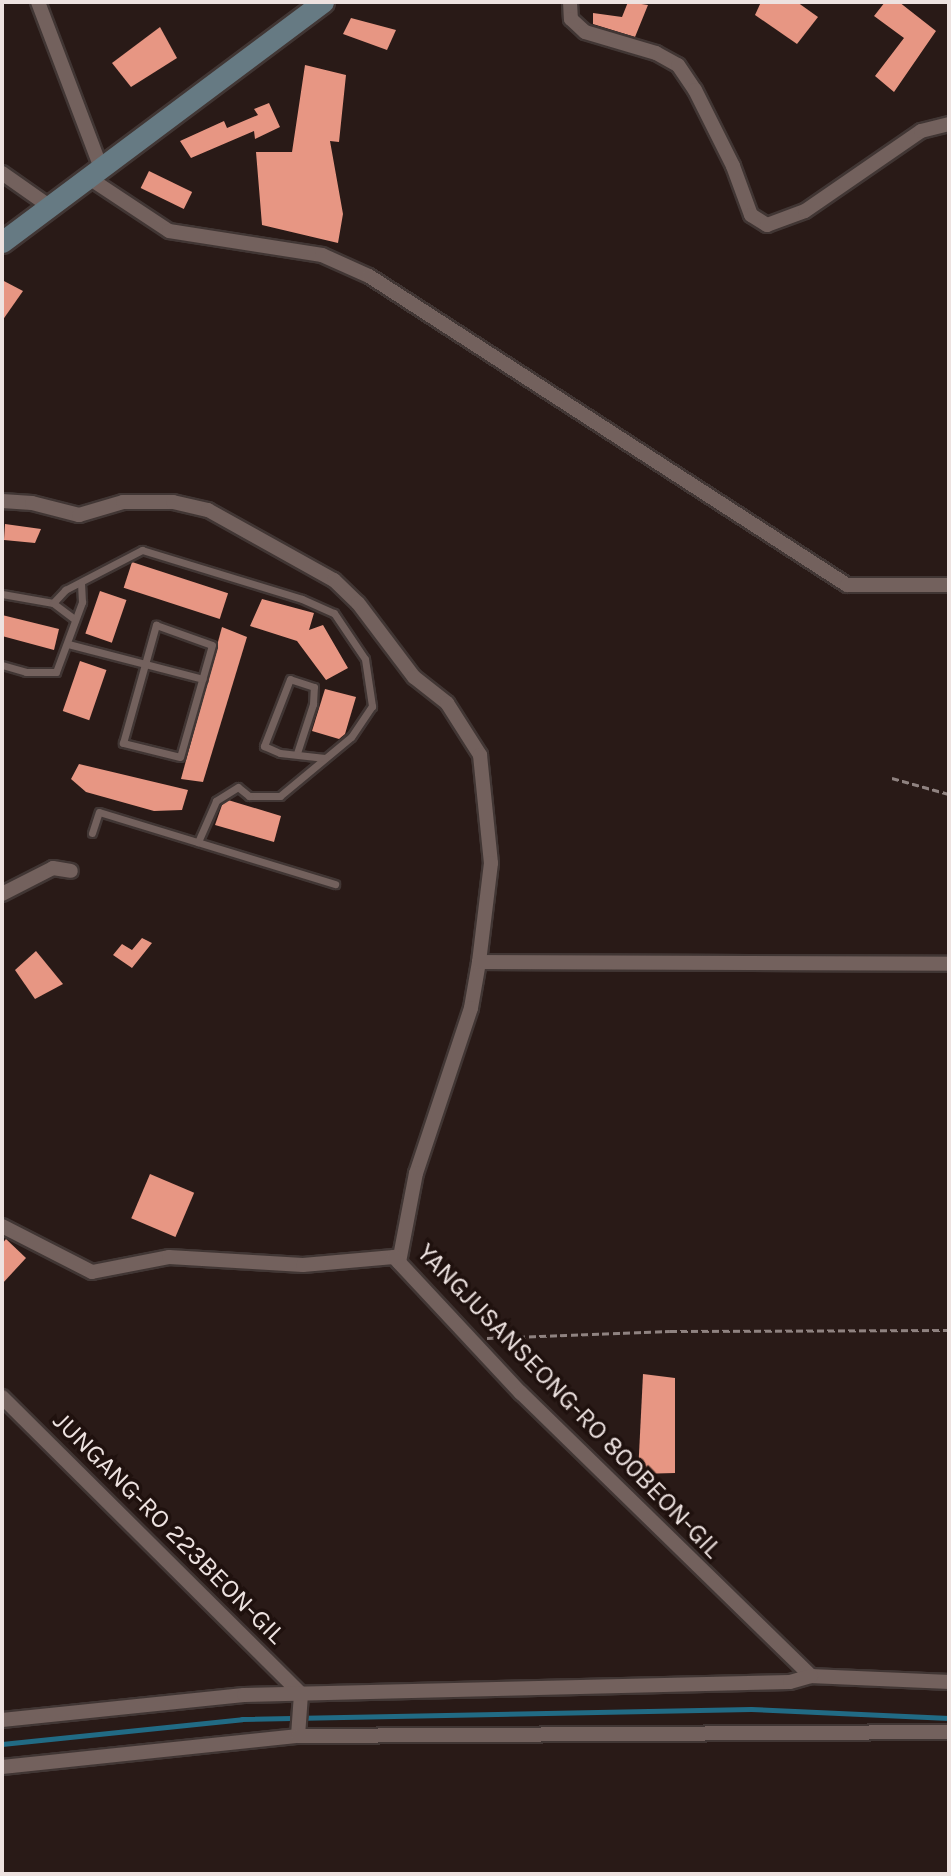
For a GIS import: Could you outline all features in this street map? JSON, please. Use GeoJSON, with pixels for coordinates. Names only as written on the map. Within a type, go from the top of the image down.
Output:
{"type":"FeatureCollection","features":[{"type":"Feature","properties":{"kind":"street"},"geometry":{"type":"LineString","coordinates":[[38,2],[95,173],[169,231],[322,255],[369,276],[847,584],[949,585]]}},
{"type":"Feature","properties":{"kind":"street"},"geometry":{"type":"LineString","coordinates":[[2,242],[323,2]]}},
{"type":"Feature","properties":{"kind":"street"},"geometry":{"type":"LineString","coordinates":[[569,2],[572,19],[585,32],[656,53],[678,65],[722,144],[751,215],[767,225],[805,211],[921,131],[949,124]]}},
{"type":"Feature","properties":{"kind":"street"},"geometry":{"type":"LineString","coordinates":[[2,173],[49,206]]}},
{"type":"Feature","properties":{"kind":"street"},"geometry":{"type":"LineString","coordinates":[[2,501],[32,503],[79,515],[123,502],[173,502],[208,510],[334,580],[358,603],[390,651],[447,703],[480,755],[491,863],[479,962],[471,1008],[416,1173],[399,1262]]}},
{"type":"Feature","properties":{"kind":"street"},"geometry":{"type":"LineString","coordinates":[[2,894],[53,869],[71,871]]}},
{"type":"Feature","properties":{"kind":"street"},"geometry":{"type":"LineString","coordinates":[[479,962],[949,964]]}},
{"type":"Feature","properties":{"kind":"street","name":"YANGJUSANSEONG-RO 800BEON-GIL"},"geometry":{"type":"LineString","coordinates":[[2,1226],[92,1272],[169,1257],[303,1265],[394,1257],[469,1338],[811,1676]]}},
{"type":"Feature","properties":{"kind":"street","name":"JUNGANG-RO 223BEON-GIL"},"geometry":{"type":"LineString","coordinates":[[2,1397],[301,1694]]}},
{"type":"Feature","properties":{"kind":"street"},"geometry":{"type":"LineString","coordinates":[[2,1720],[301,1694],[790,1682],[811,1676],[949,1682]]}},
{"type":"Feature","properties":{"kind":"street"},"geometry":{"type":"LineString","coordinates":[[298,1736],[301,1694]]}},
{"type":"Feature","properties":{"kind":"street"},"geometry":{"type":"LineString","coordinates":[[2,1768],[298,1736],[949,1732]]}},
{"type":"Feature","properties":{"kind":"lane"},"geometry":{"type":"LineString","coordinates":[[53,603],[82,583],[142,550],[302,599],[334,613],[365,659],[372,706],[351,737],[281,796],[249,796],[238,787],[216,802],[198,842]]}},
{"type":"Feature","properties":{"kind":"lane"},"geometry":{"type":"LineString","coordinates":[[2,665],[26,673],[56,671],[82,602],[82,583]]}},
{"type":"Feature","properties":{"kind":"lane"},"geometry":{"type":"LineString","coordinates":[[2,594],[53,603],[74,618]]}},
{"type":"Feature","properties":{"kind":"lane"},"geometry":{"type":"LineString","coordinates":[[156,625],[212,645],[180,757],[123,743],[146,663],[156,625]]}},
{"type":"Feature","properties":{"kind":"lane"},"geometry":{"type":"LineString","coordinates":[[68,644],[203,679]]}},
{"type":"Feature","properties":{"kind":"lane"},"geometry":{"type":"LineString","coordinates":[[297,753],[313,704],[314,687],[290,679],[264,746],[280,753],[325,758]]}},
{"type":"Feature","properties":{"kind":"lane"},"geometry":{"type":"LineString","coordinates":[[92,833],[99,812],[335,884]]}},
{"type":"Feature","properties":{"kind":"path"},"geometry":{"type":"LineString","coordinates":[[892,778],[949,794]]}},
{"type":"Feature","properties":{"kind":"path"},"geometry":{"type":"LineString","coordinates":[[469,1338],[670,1331],[949,1330]]}},
{"type":"Feature","properties":{"kind":"building"},"geometry":{"type":"Polygon","coordinates":[[[628,2],[648,5],[635,37],[593,24],[593,13],[622,17],[628,2]]]}},
{"type":"Feature","properties":{"kind":"building"},"geometry":{"type":"Polygon","coordinates":[[[761,2],[797,2],[818,17],[797,44],[755,15],[761,2]]]}},
{"type":"Feature","properties":{"kind":"building"},"geometry":{"type":"Polygon","coordinates":[[[885,2],[899,2],[936,31],[894,92],[875,76],[904,38],[874,16],[885,2]]]}},
{"type":"Feature","properties":{"kind":"building"},"geometry":{"type":"Polygon","coordinates":[[[351,18],[396,30],[387,50],[343,34],[351,18]]]}},
{"type":"Feature","properties":{"kind":"building"},"geometry":{"type":"Polygon","coordinates":[[[160,27],[177,58],[131,87],[112,63],[160,27]]]}},
{"type":"Feature","properties":{"kind":"building"},"geometry":{"type":"Polygon","coordinates":[[[305,65],[346,75],[339,142],[330,141],[343,214],[338,243],[262,225],[256,152],[292,152],[305,65]]]}},
{"type":"Feature","properties":{"kind":"building"},"geometry":{"type":"Polygon","coordinates":[[[269,103],[280,127],[255,139],[254,131],[191,158],[180,141],[224,121],[227,128],[258,115],[254,109],[269,103]]]}},
{"type":"Feature","properties":{"kind":"building"},"geometry":{"type":"Polygon","coordinates":[[[149,171],[192,192],[184,209],[141,188],[149,171]]]}},
{"type":"Feature","properties":{"kind":"building"},"geometry":{"type":"Polygon","coordinates":[[[2,280],[23,291],[2,321],[2,280]]]}},
{"type":"Feature","properties":{"kind":"building"},"geometry":{"type":"Polygon","coordinates":[[[5,524],[41,529],[35,543],[4,540],[5,524]]]}},
{"type":"Feature","properties":{"kind":"building"},"geometry":{"type":"Polygon","coordinates":[[[132,562],[228,593],[220,619],[124,588],[132,562]]]}},
{"type":"Feature","properties":{"kind":"building"},"geometry":{"type":"Polygon","coordinates":[[[100,591],[126,600],[112,643],[85,634],[100,591]]]}},
{"type":"Feature","properties":{"kind":"building"},"geometry":{"type":"Polygon","coordinates":[[[262,599],[314,613],[309,630],[323,625],[348,668],[326,680],[297,641],[250,626],[262,599]]]}},
{"type":"Feature","properties":{"kind":"building"},"geometry":{"type":"Polygon","coordinates":[[[2,615],[59,629],[54,650],[2,636],[2,615]]]}},
{"type":"Feature","properties":{"kind":"building"},"geometry":{"type":"Polygon","coordinates":[[[222,627],[247,637],[203,782],[181,779],[222,627]]]}},
{"type":"Feature","properties":{"kind":"building"},"geometry":{"type":"Polygon","coordinates":[[[80,661],[106,670],[89,720],[63,711],[80,661]]]}},
{"type":"Feature","properties":{"kind":"building"},"geometry":{"type":"Polygon","coordinates":[[[325,689],[356,697],[345,734],[339,739],[312,731],[325,689]]]}},
{"type":"Feature","properties":{"kind":"building"},"geometry":{"type":"Polygon","coordinates":[[[79,764],[188,790],[182,810],[154,811],[86,792],[71,779],[79,764]]]}},
{"type":"Feature","properties":{"kind":"building"},"geometry":{"type":"Polygon","coordinates":[[[228,800],[281,816],[274,842],[215,825],[222,805],[228,800]]]}},
{"type":"Feature","properties":{"kind":"building"},"geometry":{"type":"Polygon","coordinates":[[[142,938],[152,943],[132,968],[113,955],[122,944],[132,950],[142,938]]]}},
{"type":"Feature","properties":{"kind":"building"},"geometry":{"type":"Polygon","coordinates":[[[36,951],[63,984],[35,999],[15,970],[36,951]]]}},
{"type":"Feature","properties":{"kind":"building"},"geometry":{"type":"Polygon","coordinates":[[[150,1174],[194,1193],[175,1237],[131,1218],[150,1174]]]}},
{"type":"Feature","properties":{"kind":"building"},"geometry":{"type":"Polygon","coordinates":[[[6,1239],[26,1258],[2,1284],[2,1244],[6,1239]]]}},
{"type":"Feature","properties":{"kind":"building"},"geometry":{"type":"Polygon","coordinates":[[[643,1374],[675,1378],[675,1473],[638,1474],[643,1374]]]}},
{"type":"Feature","properties":{"kind":"waterway"},"geometry":{"type":"LineString","coordinates":[[2,1744],[242,1719],[751,1709],[949,1718]]}}]}
